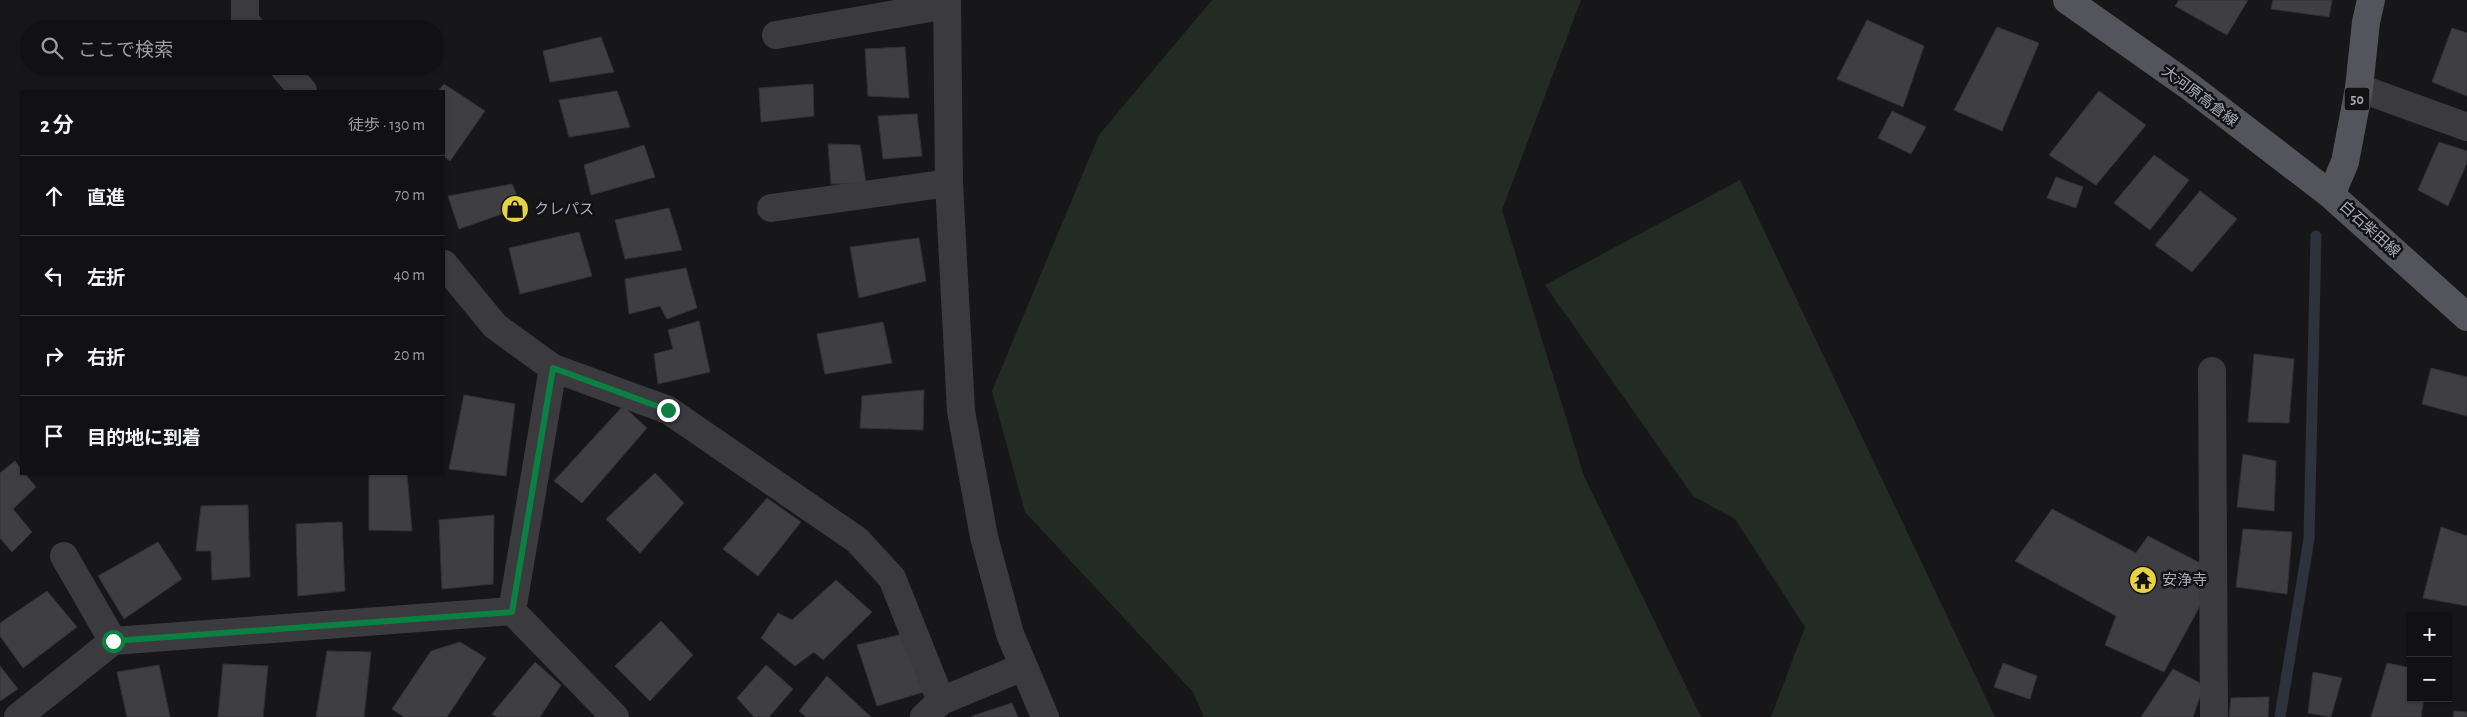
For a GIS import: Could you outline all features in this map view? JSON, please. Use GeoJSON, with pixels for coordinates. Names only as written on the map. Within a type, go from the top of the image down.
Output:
{"type":"FeatureCollection","features":[{"type":"Feature","properties":{"kind":"main road","name":"大河原高倉線"},"geometry":{"type":"LineString","coordinates":[[2066,0],[2189,86],[2331,195]]}},
{"type":"Feature","properties":{"kind":"main road","name":"白石柴田線"},"geometry":{"type":"LineString","coordinates":[[2371,0],[2366,22],[2359,88],[2345,162],[2331,195],[2467,317]]}},
{"type":"Feature","properties":{"kind":"street"},"geometry":{"type":"LineString","coordinates":[[246,0],[246,20]]}},
{"type":"Feature","properties":{"kind":"street"},"geometry":{"type":"LineString","coordinates":[[776,35],[946,2],[949,182],[961,411],[984,537],[1010,634],[1045,717]]}},
{"type":"Feature","properties":{"kind":"street"},"geometry":{"type":"LineString","coordinates":[[290,75],[302,90]]}},
{"type":"Feature","properties":{"kind":"street"},"geometry":{"type":"LineString","coordinates":[[2359,88],[2467,127]]}},
{"type":"Feature","properties":{"kind":"street"},"geometry":{"type":"LineString","coordinates":[[771,208],[949,182]]}},
{"type":"Feature","properties":{"kind":"street"},"geometry":{"type":"LineString","coordinates":[[445,265],[495,326],[553,368],[668,410],[857,540],[892,578],[932,709],[1023,666]]}},
{"type":"Feature","properties":{"kind":"street"},"geometry":{"type":"LineString","coordinates":[[512,612],[553,368]]}},
{"type":"Feature","properties":{"kind":"street"},"geometry":{"type":"LineString","coordinates":[[2212,371],[2214,717]]}},
{"type":"Feature","properties":{"kind":"street"},"geometry":{"type":"LineString","coordinates":[[64,556],[113,641]]}},
{"type":"Feature","properties":{"kind":"street"},"geometry":{"type":"LineString","coordinates":[[18,717],[113,641],[512,612],[615,717]]}},
{"type":"Feature","properties":{"kind":"shaded area"},"geometry":{"type":"Polygon","coordinates":[[[1212,0],[1581,0],[1502,210],[1584,476],[1701,717],[1204,717],[1193,692],[1025,512],[992,391],[1099,135],[1212,0]]]}},
{"type":"Feature","properties":{"kind":"shaded area"},"geometry":{"type":"Polygon","coordinates":[[[1740,180],[1995,717],[1771,717],[1805,627],[1735,519],[1693,496],[1545,285],[1740,180]]]}},
{"type":"Feature","properties":{"kind":"building"},"geometry":{"type":"Polygon","coordinates":[[[2179,0],[2248,0],[2227,35],[2175,6],[2179,0]]]}},
{"type":"Feature","properties":{"kind":"building"},"geometry":{"type":"Polygon","coordinates":[[[2273,0],[2332,0],[2329,17],[2271,9],[2273,0]]]}},
{"type":"Feature","properties":{"kind":"building"},"geometry":{"type":"Polygon","coordinates":[[[1867,20],[1924,46],[1903,107],[1837,79],[1867,20]]]}},
{"type":"Feature","properties":{"kind":"building"},"geometry":{"type":"Polygon","coordinates":[[[1997,27],[2039,43],[2002,131],[1954,110],[1997,27]]]}},
{"type":"Feature","properties":{"kind":"building"},"geometry":{"type":"Polygon","coordinates":[[[2452,28],[2467,33],[2467,96],[2432,82],[2452,28]]]}},
{"type":"Feature","properties":{"kind":"building"},"geometry":{"type":"Polygon","coordinates":[[[601,37],[614,72],[550,82],[543,51],[601,37]]]}},
{"type":"Feature","properties":{"kind":"building"},"geometry":{"type":"Polygon","coordinates":[[[905,47],[909,98],[868,96],[865,49],[905,47]]]}},
{"type":"Feature","properties":{"kind":"building"},"geometry":{"type":"Polygon","coordinates":[[[444,84],[485,111],[450,161],[445,158],[445,90],[439,90],[444,84]]]}},
{"type":"Feature","properties":{"kind":"building"},"geometry":{"type":"Polygon","coordinates":[[[813,84],[814,116],[761,122],[759,88],[813,84]]]}},
{"type":"Feature","properties":{"kind":"building"},"geometry":{"type":"Polygon","coordinates":[[[617,91],[630,127],[569,137],[559,100],[617,91]]]}},
{"type":"Feature","properties":{"kind":"building"},"geometry":{"type":"Polygon","coordinates":[[[2099,91],[2146,125],[2096,185],[2049,155],[2099,91]]]}},
{"type":"Feature","properties":{"kind":"building"},"geometry":{"type":"Polygon","coordinates":[[[1892,111],[1926,127],[1911,154],[1878,138],[1892,111]]]}},
{"type":"Feature","properties":{"kind":"building"},"geometry":{"type":"Polygon","coordinates":[[[917,114],[922,156],[883,159],[878,116],[917,114]]]}},
{"type":"Feature","properties":{"kind":"building"},"geometry":{"type":"Polygon","coordinates":[[[2439,142],[2467,151],[2467,163],[2448,206],[2418,190],[2439,142]]]}},
{"type":"Feature","properties":{"kind":"building"},"geometry":{"type":"Polygon","coordinates":[[[828,144],[860,145],[866,183],[831,184],[828,144]]]}},
{"type":"Feature","properties":{"kind":"building"},"geometry":{"type":"Polygon","coordinates":[[[644,145],[655,177],[591,195],[584,165],[644,145]]]}},
{"type":"Feature","properties":{"kind":"building"},"geometry":{"type":"Polygon","coordinates":[[[2154,155],[2189,180],[2150,230],[2114,203],[2154,155]]]}},
{"type":"Feature","properties":{"kind":"building"},"geometry":{"type":"Polygon","coordinates":[[[2056,177],[2083,187],[2076,208],[2047,198],[2056,177]]]}},
{"type":"Feature","properties":{"kind":"building"},"geometry":{"type":"Polygon","coordinates":[[[512,184],[522,207],[459,229],[448,196],[512,184]]]}},
{"type":"Feature","properties":{"kind":"building"},"geometry":{"type":"Polygon","coordinates":[[[2200,191],[2237,219],[2192,272],[2155,245],[2200,191]]]}},
{"type":"Feature","properties":{"kind":"building"},"geometry":{"type":"Polygon","coordinates":[[[669,208],[682,250],[625,259],[615,220],[669,208]]]}},
{"type":"Feature","properties":{"kind":"building"},"geometry":{"type":"Polygon","coordinates":[[[579,232],[592,276],[520,294],[509,248],[579,232]]]}},
{"type":"Feature","properties":{"kind":"building"},"geometry":{"type":"Polygon","coordinates":[[[919,238],[926,281],[859,298],[850,247],[919,238]]]}},
{"type":"Feature","properties":{"kind":"building"},"geometry":{"type":"Polygon","coordinates":[[[686,268],[697,308],[667,319],[660,306],[629,314],[625,279],[686,268]]]}},
{"type":"Feature","properties":{"kind":"building"},"geometry":{"type":"Polygon","coordinates":[[[699,321],[710,372],[658,384],[654,354],[673,349],[668,330],[699,321]]]}},
{"type":"Feature","properties":{"kind":"building"},"geometry":{"type":"Polygon","coordinates":[[[883,322],[892,363],[825,374],[817,334],[883,322]]]}},
{"type":"Feature","properties":{"kind":"building"},"geometry":{"type":"Polygon","coordinates":[[[2254,354],[2294,359],[2289,423],[2248,422],[2254,354]]]}},
{"type":"Feature","properties":{"kind":"building"},"geometry":{"type":"Polygon","coordinates":[[[2431,368],[2467,377],[2467,416],[2422,404],[2431,368]]]}},
{"type":"Feature","properties":{"kind":"building"},"geometry":{"type":"Polygon","coordinates":[[[924,390],[923,430],[860,428],[862,396],[924,390]]]}},
{"type":"Feature","properties":{"kind":"building"},"geometry":{"type":"Polygon","coordinates":[[[464,395],[515,404],[506,476],[449,469],[464,395]]]}},
{"type":"Feature","properties":{"kind":"building"},"geometry":{"type":"Polygon","coordinates":[[[623,406],[647,428],[582,503],[554,481],[623,406]]]}},
{"type":"Feature","properties":{"kind":"building"},"geometry":{"type":"Polygon","coordinates":[[[2243,454],[2276,461],[2274,511],[2237,507],[2243,454]]]}},
{"type":"Feature","properties":{"kind":"building"},"geometry":{"type":"Polygon","coordinates":[[[15,461],[20,468],[20,475],[26,475],[36,487],[13,509],[32,532],[12,552],[0,538],[0,473],[15,461]]]}},
{"type":"Feature","properties":{"kind":"building"},"geometry":{"type":"Polygon","coordinates":[[[655,473],[684,503],[640,553],[606,519],[655,473]]]}},
{"type":"Feature","properties":{"kind":"building"},"geometry":{"type":"Polygon","coordinates":[[[369,475],[407,475],[412,531],[369,530],[369,475]]]}},
{"type":"Feature","properties":{"kind":"building"},"geometry":{"type":"Polygon","coordinates":[[[767,498],[801,522],[758,576],[723,549],[767,498]]]}},
{"type":"Feature","properties":{"kind":"building"},"geometry":{"type":"Polygon","coordinates":[[[248,505],[250,577],[212,580],[211,551],[196,551],[201,506],[248,505]]]}},
{"type":"Feature","properties":{"kind":"building"},"geometry":{"type":"Polygon","coordinates":[[[2052,509],[2136,553],[2148,536],[2204,565],[2207,593],[2164,672],[2105,645],[2116,616],[2015,561],[2052,509]]]}},
{"type":"Feature","properties":{"kind":"building"},"geometry":{"type":"Polygon","coordinates":[[[494,515],[493,584],[442,589],[439,520],[494,515]]]}},
{"type":"Feature","properties":{"kind":"building"},"geometry":{"type":"Polygon","coordinates":[[[342,522],[345,591],[298,596],[296,524],[342,522]]]}},
{"type":"Feature","properties":{"kind":"building"},"geometry":{"type":"Polygon","coordinates":[[[2441,527],[2467,536],[2467,606],[2423,598],[2441,527]]]}},
{"type":"Feature","properties":{"kind":"building"},"geometry":{"type":"Polygon","coordinates":[[[2243,529],[2292,532],[2287,594],[2236,587],[2243,529]]]}},
{"type":"Feature","properties":{"kind":"building"},"geometry":{"type":"Polygon","coordinates":[[[158,542],[182,579],[124,619],[98,576],[158,542]]]}},
{"type":"Feature","properties":{"kind":"building"},"geometry":{"type":"Polygon","coordinates":[[[836,580],[872,612],[823,660],[814,652],[795,666],[761,638],[778,613],[792,620],[836,580]]]}},
{"type":"Feature","properties":{"kind":"building"},"geometry":{"type":"Polygon","coordinates":[[[47,591],[77,627],[23,668],[0,636],[0,623],[47,591]]]}},
{"type":"Feature","properties":{"kind":"building"},"geometry":{"type":"Polygon","coordinates":[[[661,621],[693,655],[650,701],[615,666],[661,621]]]}},
{"type":"Feature","properties":{"kind":"building"},"geometry":{"type":"Polygon","coordinates":[[[907,633],[924,692],[877,706],[857,645],[907,633]]]}},
{"type":"Feature","properties":{"kind":"building"},"geometry":{"type":"Polygon","coordinates":[[[460,642],[486,658],[447,717],[404,717],[392,709],[431,651],[460,642]]]}},
{"type":"Feature","properties":{"kind":"building"},"geometry":{"type":"Polygon","coordinates":[[[327,651],[371,652],[364,717],[316,717],[327,651]]]}},
{"type":"Feature","properties":{"kind":"building"},"geometry":{"type":"Polygon","coordinates":[[[535,662],[561,685],[540,717],[497,717],[492,714],[535,662]]]}},
{"type":"Feature","properties":{"kind":"building"},"geometry":{"type":"Polygon","coordinates":[[[2003,663],[2037,676],[2030,699],[1994,687],[2003,663]]]}},
{"type":"Feature","properties":{"kind":"building"},"geometry":{"type":"Polygon","coordinates":[[[2387,663],[2407,667],[2407,702],[2423,702],[2421,717],[2371,717],[2387,663]]]}},
{"type":"Feature","properties":{"kind":"building"},"geometry":{"type":"Polygon","coordinates":[[[223,664],[268,666],[263,717],[218,717],[223,664]]]}},
{"type":"Feature","properties":{"kind":"building"},"geometry":{"type":"Polygon","coordinates":[[[159,665],[170,717],[127,717],[117,672],[159,665]]]}},
{"type":"Feature","properties":{"kind":"building"},"geometry":{"type":"Polygon","coordinates":[[[766,665],[793,689],[769,717],[754,717],[737,698],[766,665]]]}},
{"type":"Feature","properties":{"kind":"building"},"geometry":{"type":"Polygon","coordinates":[[[0,666],[18,689],[0,701],[0,666]]]}},
{"type":"Feature","properties":{"kind":"building"},"geometry":{"type":"Polygon","coordinates":[[[2173,669],[2204,685],[2193,717],[2141,717],[2173,669]]]}},
{"type":"Feature","properties":{"kind":"building"},"geometry":{"type":"Polygon","coordinates":[[[2313,672],[2342,678],[2331,717],[2308,713],[2313,672]]]}},
{"type":"Feature","properties":{"kind":"building"},"geometry":{"type":"Polygon","coordinates":[[[827,676],[871,717],[806,717],[799,711],[827,676]]]}},
{"type":"Feature","properties":{"kind":"building"},"geometry":{"type":"Polygon","coordinates":[[[2269,697],[2268,717],[2229,717],[2231,698],[2269,697]]]}},
{"type":"Feature","properties":{"kind":"building"},"geometry":{"type":"Polygon","coordinates":[[[1012,703],[1018,717],[972,717],[972,716],[1012,703]]]}},
{"type":"Feature","properties":{"kind":"building"},"geometry":{"type":"Polygon","coordinates":[[[2454,711],[2467,712],[2467,717],[2453,717],[2454,711]]]}},
{"type":"Feature","properties":{"kind":"waterway"},"geometry":{"type":"LineString","coordinates":[[2280,717],[2309,539],[2316,236]]}},
{"type":"Feature","properties":{"kind":"place","name":"クレパス"},"geometry":{"type":"Point","coordinates":[515,209]}},
{"type":"Feature","properties":{"kind":"place","name":"安浄寺"},"geometry":{"type":"Point","coordinates":[2143,580]}},
{"type":"Feature","properties":{"kind":"route"},"geometry":{"type":"LineString","coordinates":[[113,641],[512,612],[553,368],[668,410]]}}]}
